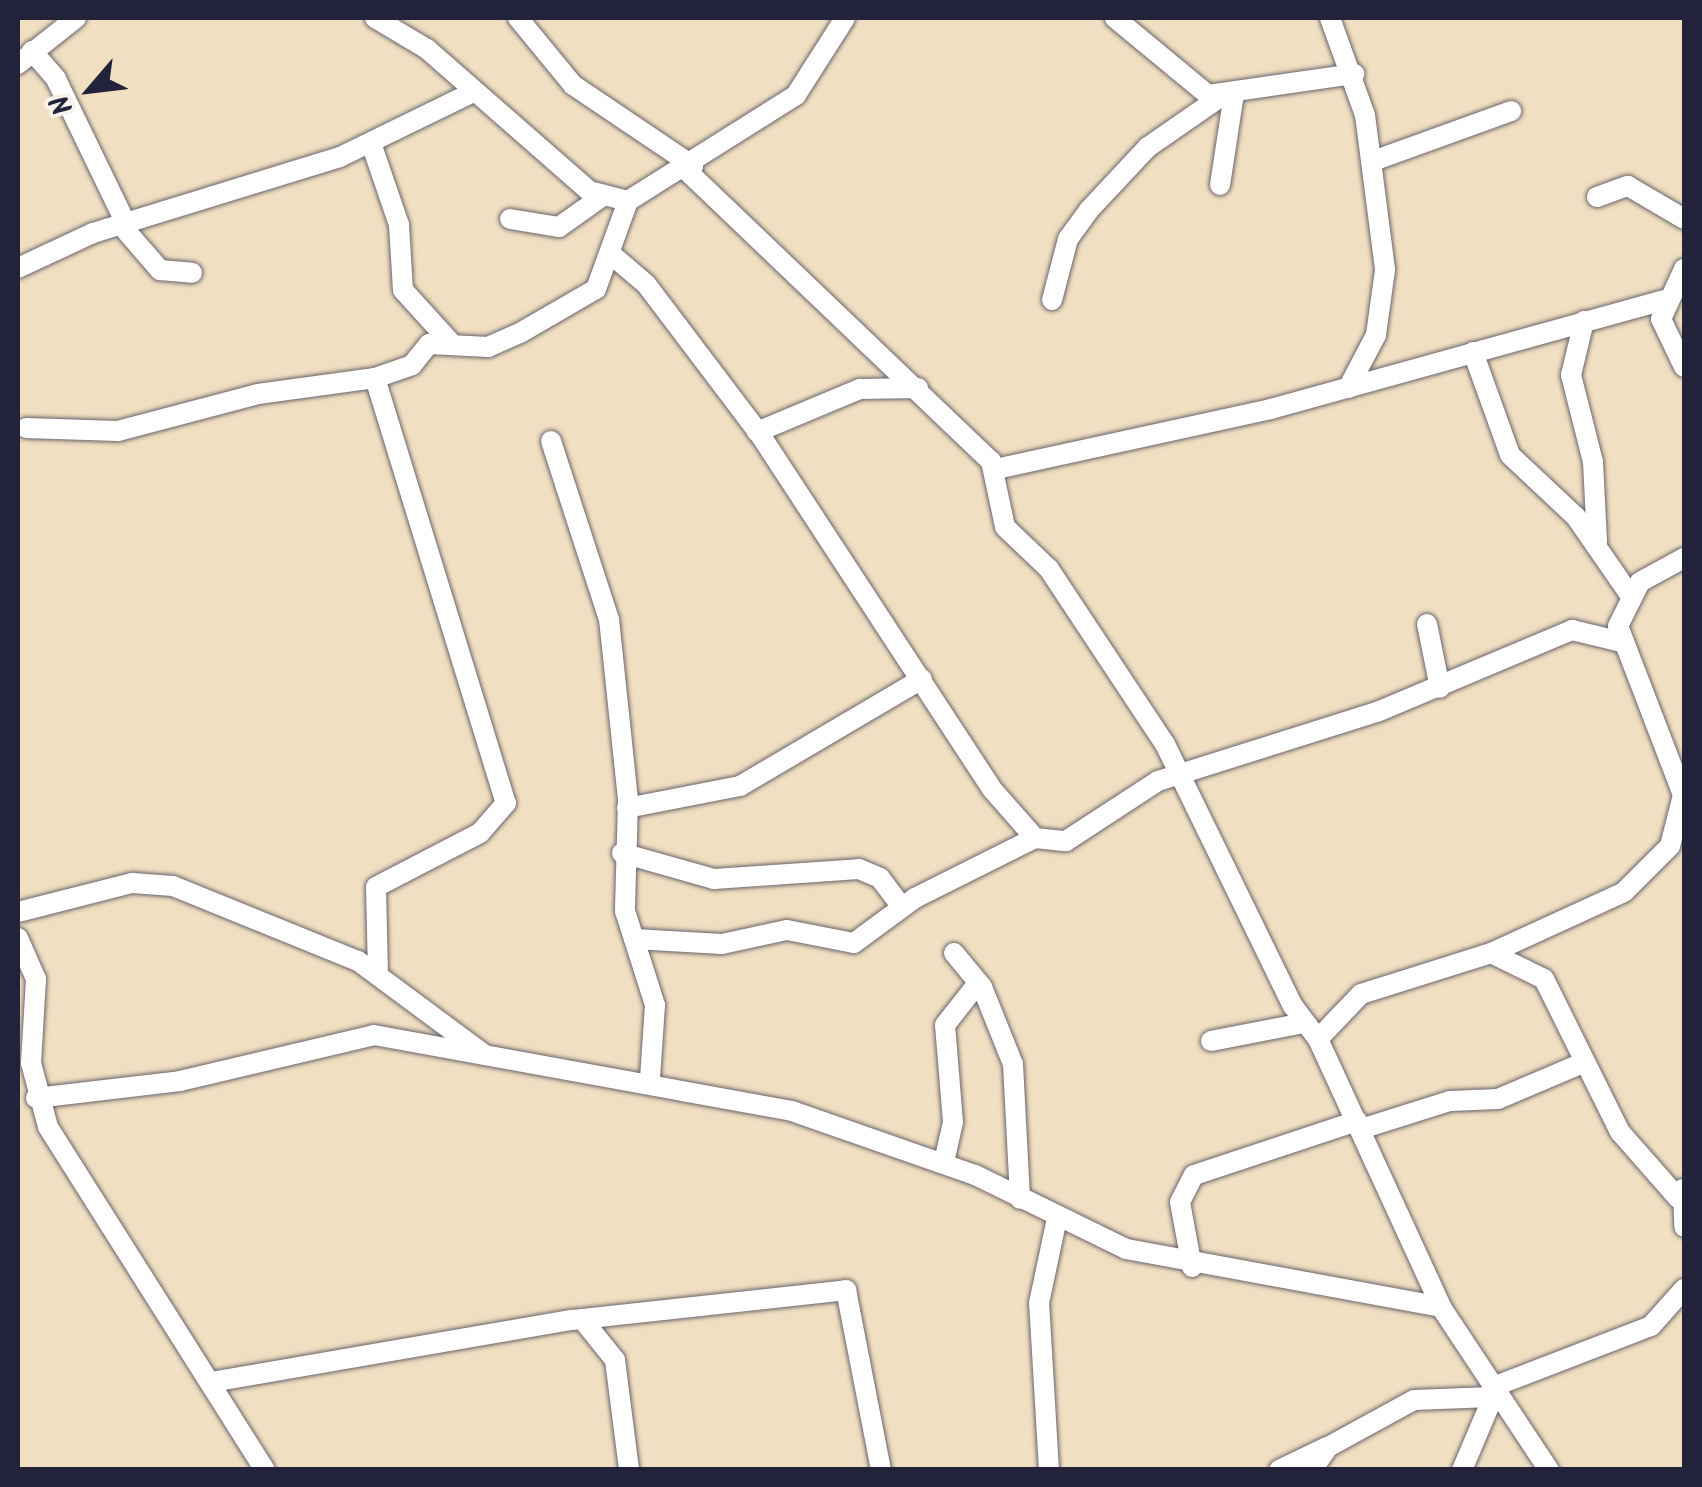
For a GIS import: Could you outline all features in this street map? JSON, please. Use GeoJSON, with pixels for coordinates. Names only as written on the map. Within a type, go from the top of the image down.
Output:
{"type":"FeatureCollection","features":[{"type":"Feature","properties":{"kind":"street"},"geometry":{"type":"LineString","coordinates":[[76,18],[25,57],[56,79],[124,225],[160,270],[192,274]]}},
{"type":"Feature","properties":{"kind":"street"},"geometry":{"type":"LineString","coordinates":[[376,18],[426,49],[468,94],[600,198],[628,201],[689,168],[796,95],[842,18]]}},
{"type":"Feature","properties":{"kind":"street"},"geometry":{"type":"LineString","coordinates":[[518,18],[573,85],[689,168],[918,388],[996,470],[1006,526],[1050,569],[1181,775],[1359,1125],[1441,1307],[1549,1470]]}},
{"type":"Feature","properties":{"kind":"street"},"geometry":{"type":"LineString","coordinates":[[1115,18],[1196,90],[1229,94]]}},
{"type":"Feature","properties":{"kind":"street"},"geometry":{"type":"LineString","coordinates":[[1330,18],[1354,74],[1373,160],[1382,302],[1348,388]]}},
{"type":"Feature","properties":{"kind":"street"},"geometry":{"type":"LineString","coordinates":[[1052,300],[1068,239],[1148,146],[1229,94],[1308,74],[1354,74]]}},
{"type":"Feature","properties":{"kind":"street"},"geometry":{"type":"LineString","coordinates":[[18,268],[124,225],[232,197],[371,143],[418,112],[468,94]]}},
{"type":"Feature","properties":{"kind":"street"},"geometry":{"type":"LineString","coordinates":[[1220,184],[1229,94]]}},
{"type":"Feature","properties":{"kind":"street"},"geometry":{"type":"LineString","coordinates":[[1373,160],[1511,110]]}},
{"type":"Feature","properties":{"kind":"street"},"geometry":{"type":"LineString","coordinates":[[371,143],[399,226],[403,290],[452,344]]}},
{"type":"Feature","properties":{"kind":"street"},"geometry":{"type":"LineString","coordinates":[[1597,197],[1628,186],[1684,219]]}},
{"type":"Feature","properties":{"kind":"street"},"geometry":{"type":"LineString","coordinates":[[510,219],[558,227],[600,198]]}},
{"type":"Feature","properties":{"kind":"street"},"geometry":{"type":"LineString","coordinates":[[26,428],[118,431],[258,394],[375,378],[412,365],[430,344],[494,346],[561,312],[596,289],[613,256],[628,201]]}},
{"type":"Feature","properties":{"kind":"street"},"geometry":{"type":"LineString","coordinates":[[613,256],[646,284],[758,432],[991,788],[1036,838]]}},
{"type":"Feature","properties":{"kind":"street"},"geometry":{"type":"LineString","coordinates":[[1684,269],[1663,300],[1664,334],[1684,368]]}},
{"type":"Feature","properties":{"kind":"street"},"geometry":{"type":"LineString","coordinates":[[996,470],[1348,388],[1663,300]]}},
{"type":"Feature","properties":{"kind":"street"},"geometry":{"type":"LineString","coordinates":[[1584,322],[1571,375],[1594,462],[1596,542]]}},
{"type":"Feature","properties":{"kind":"street"},"geometry":{"type":"LineString","coordinates":[[1212,1041],[1311,1031],[1361,994],[1490,953],[1643,876],[1680,825],[1680,773],[1675,740],[1622,642],[1630,594],[1596,542],[1510,455],[1473,352]]}},
{"type":"Feature","properties":{"kind":"street"},"geometry":{"type":"LineString","coordinates":[[375,378],[506,803],[480,833],[376,887],[378,972]]}},
{"type":"Feature","properties":{"kind":"street"},"geometry":{"type":"LineString","coordinates":[[758,432],[860,389],[918,388]]}},
{"type":"Feature","properties":{"kind":"street"},"geometry":{"type":"LineString","coordinates":[[550,441],[609,618],[627,808],[622,853],[634,939],[654,988],[650,1079]]}},
{"type":"Feature","properties":{"kind":"street"},"geometry":{"type":"LineString","coordinates":[[1630,594],[1684,558]]}},
{"type":"Feature","properties":{"kind":"street"},"geometry":{"type":"LineString","coordinates":[[1426,624],[1440,688]]}},
{"type":"Feature","properties":{"kind":"street"},"geometry":{"type":"LineString","coordinates":[[634,939],[722,944],[787,930],[843,946],[902,907],[1036,838],[1066,841],[1134,791],[1440,688],[1572,630],[1622,642]]}},
{"type":"Feature","properties":{"kind":"street"},"geometry":{"type":"LineString","coordinates":[[627,808],[740,786],[922,679]]}},
{"type":"Feature","properties":{"kind":"street"},"geometry":{"type":"LineString","coordinates":[[622,853],[714,879],[859,869],[880,878],[902,907]]}},
{"type":"Feature","properties":{"kind":"street"},"geometry":{"type":"LineString","coordinates":[[18,912],[132,882],[173,886],[378,972],[486,1055]]}},
{"type":"Feature","properties":{"kind":"street"},"geometry":{"type":"LineString","coordinates":[[18,938],[36,979],[36,1098],[265,1470]]}},
{"type":"Feature","properties":{"kind":"street"},"geometry":{"type":"LineString","coordinates":[[1490,953],[1540,973],[1620,1132],[1681,1193],[1684,1227]]}},
{"type":"Feature","properties":{"kind":"street"},"geometry":{"type":"LineString","coordinates":[[954,954],[978,983],[1013,1064],[1020,1199]]}},
{"type":"Feature","properties":{"kind":"street"},"geometry":{"type":"LineString","coordinates":[[944,1162],[953,1122],[944,1025],[978,983]]}},
{"type":"Feature","properties":{"kind":"street"},"geometry":{"type":"LineString","coordinates":[[36,1098],[180,1081],[374,1036],[650,1079],[840,1124],[944,1162],[1057,1218],[1192,1267],[1441,1307]]}},
{"type":"Feature","properties":{"kind":"street"},"geometry":{"type":"LineString","coordinates":[[1192,1267],[1180,1202],[1194,1175],[1450,1101],[1498,1099],[1583,1062]]}},
{"type":"Feature","properties":{"kind":"street"},"geometry":{"type":"LineString","coordinates":[[1049,1470],[1039,1302],[1057,1218]]}},
{"type":"Feature","properties":{"kind":"street"},"geometry":{"type":"LineString","coordinates":[[1279,1470],[1414,1400],[1494,1391],[1650,1326],[1684,1289]]}},
{"type":"Feature","properties":{"kind":"street"},"geometry":{"type":"LineString","coordinates":[[212,1382],[582,1319],[846,1290],[881,1470]]}},
{"type":"Feature","properties":{"kind":"street"},"geometry":{"type":"LineString","coordinates":[[582,1319],[615,1360],[629,1470]]}},
{"type":"Feature","properties":{"kind":"street"},"geometry":{"type":"LineString","coordinates":[[1462,1470],[1494,1391]]}},
{"type":"Feature","properties":{"kind":"street"},"geometry":{"type":"LineString","coordinates":[[1312,1470],[1328,1446]]}}]}
